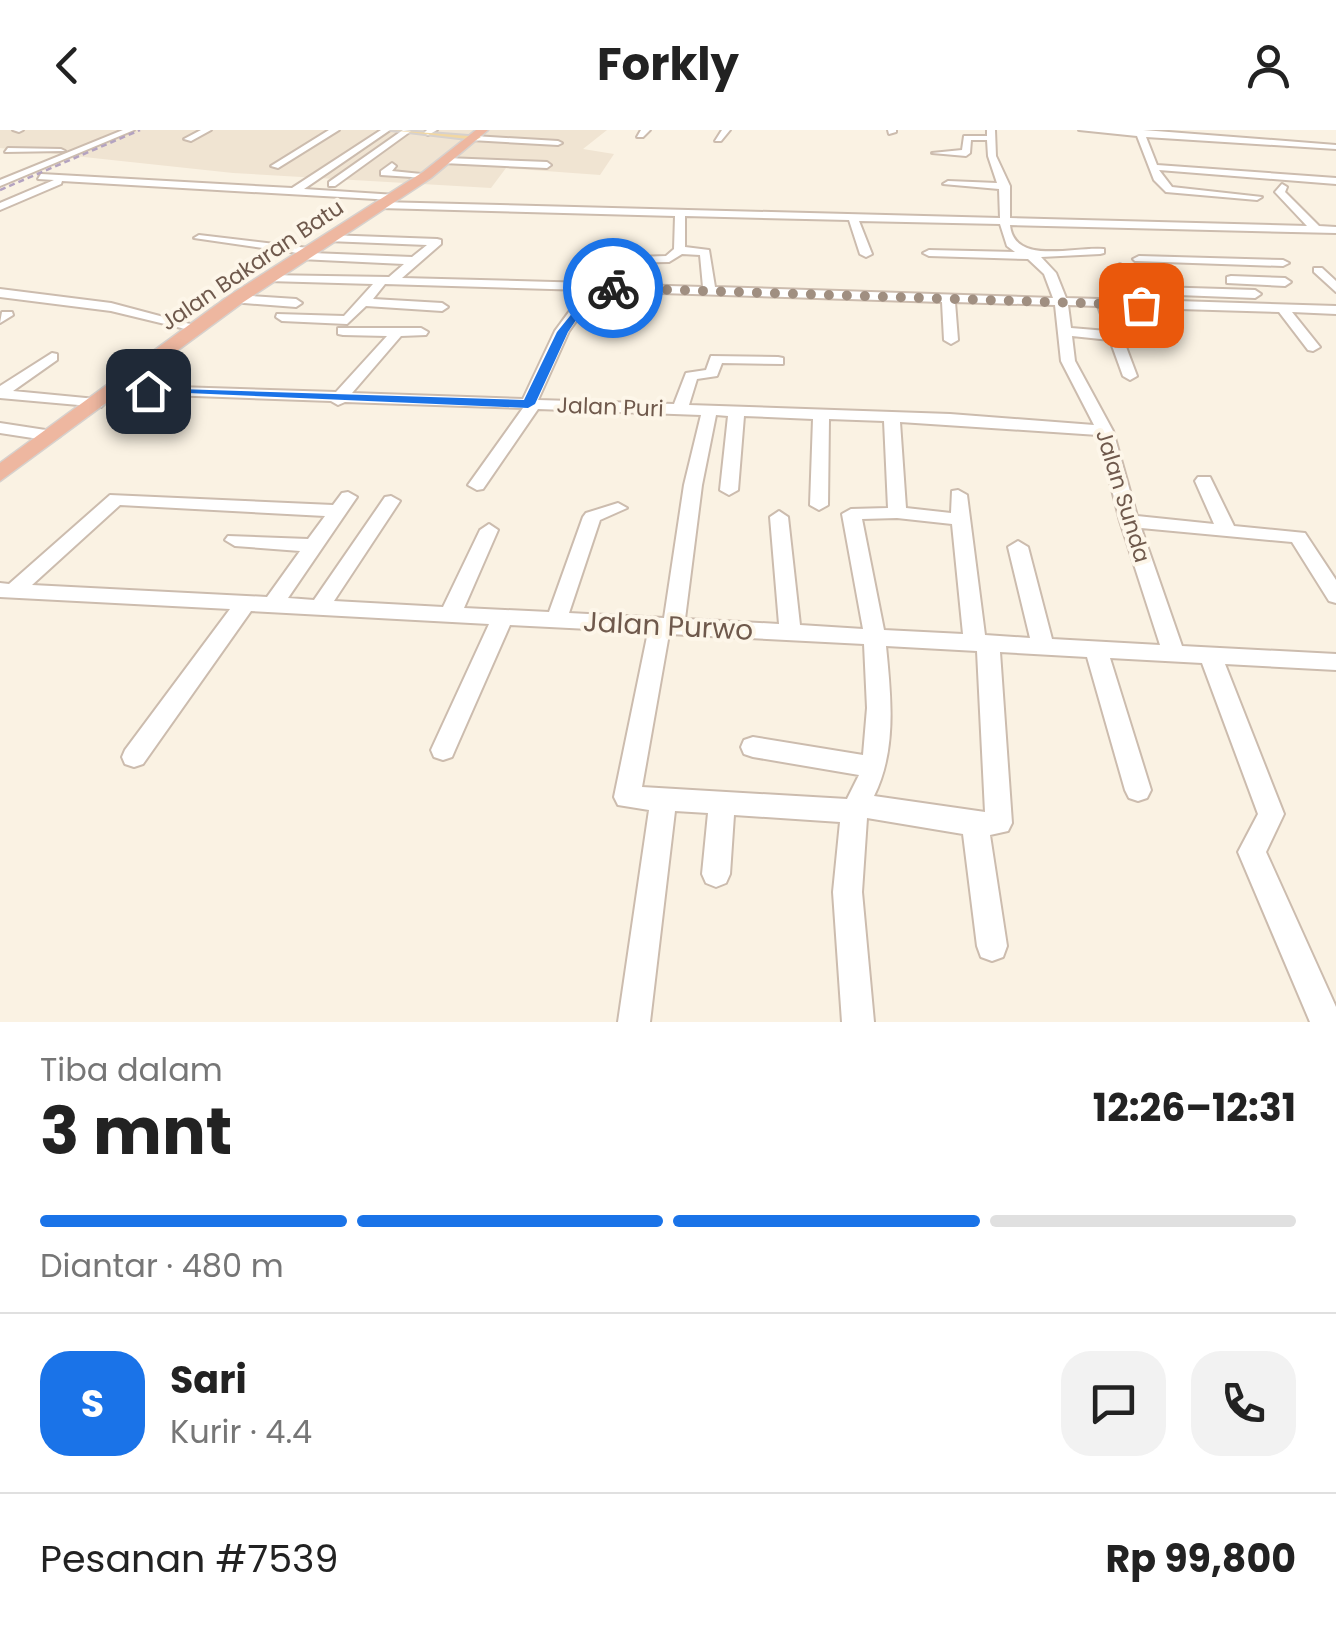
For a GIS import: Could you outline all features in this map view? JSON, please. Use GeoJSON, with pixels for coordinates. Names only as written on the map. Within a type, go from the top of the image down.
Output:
{"type":"FeatureCollection","features":[{"type":"Feature","properties":{"kind":"highway","name":"Jalan Bakaran Batu"},"geometry":{"type":"LineString","coordinates":[[0,474],[268,277],[482,136]]}},
{"type":"Feature","properties":{"kind":"main road"},"geometry":{"type":"LineString","coordinates":[[396,130],[482,136]]}},
{"type":"Feature","properties":{"kind":"street"},"geometry":{"type":"LineString","coordinates":[[0,183],[130,130]]}},
{"type":"Feature","properties":{"kind":"street"},"geometry":{"type":"LineString","coordinates":[[188,139],[207,130]]}},
{"type":"Feature","properties":{"kind":"street"},"geometry":{"type":"LineString","coordinates":[[275,166],[336,130]]}},
{"type":"Feature","properties":{"kind":"street"},"geometry":{"type":"LineString","coordinates":[[294,168],[352,130]]}},
{"type":"Feature","properties":{"kind":"street"},"geometry":{"type":"LineString","coordinates":[[296,191],[386,130]]}},
{"type":"Feature","properties":{"kind":"street"},"geometry":{"type":"LineString","coordinates":[[482,136],[508,130]]}},
{"type":"Feature","properties":{"kind":"street"},"geometry":{"type":"LineString","coordinates":[[518,162],[524,146],[537,130]]}},
{"type":"Feature","properties":{"kind":"street"},"geometry":{"type":"LineString","coordinates":[[452,156],[556,144],[571,130]]}},
{"type":"Feature","properties":{"kind":"street"},"geometry":{"type":"LineString","coordinates":[[718,140],[726,130]]}},
{"type":"Feature","properties":{"kind":"street"},"geometry":{"type":"LineString","coordinates":[[1083,130],[1336,147]]}},
{"type":"Feature","properties":{"kind":"street"},"geometry":{"type":"LineString","coordinates":[[332,184],[407,131]]}},
{"type":"Feature","properties":{"kind":"street"},"geometry":{"type":"LineString","coordinates":[[144,132],[41,178],[296,191],[386,201],[1336,230]]}},
{"type":"Feature","properties":{"kind":"street"},"geometry":{"type":"LineString","coordinates":[[1140,132],[1154,168],[1162,182],[1170,191],[1200,193],[1208,201],[1262,204],[1246,188],[1162,182]]}},
{"type":"Feature","properties":{"kind":"street"},"geometry":{"type":"LineString","coordinates":[[936,153],[966,152],[967,138],[992,134],[992,156],[1005,186],[1004,222]]}},
{"type":"Feature","properties":{"kind":"street"},"geometry":{"type":"LineString","coordinates":[[482,136],[524,146]]}},
{"type":"Feature","properties":{"kind":"street"},"geometry":{"type":"LineString","coordinates":[[494,161],[504,152],[524,146]]}},
{"type":"Feature","properties":{"kind":"street"},"geometry":{"type":"LineString","coordinates":[[8,150],[77,152]]}},
{"type":"Feature","properties":{"kind":"street"},"geometry":{"type":"LineString","coordinates":[[452,156],[548,165]]}},
{"type":"Feature","properties":{"kind":"street"},"geometry":{"type":"LineString","coordinates":[[1154,168],[1336,182]]}},
{"type":"Feature","properties":{"kind":"street"},"geometry":{"type":"LineString","coordinates":[[0,169],[28,172]]}},
{"type":"Feature","properties":{"kind":"street"},"geometry":{"type":"LineString","coordinates":[[370,172],[388,169],[426,175]]}},
{"type":"Feature","properties":{"kind":"street"},"geometry":{"type":"LineString","coordinates":[[0,207],[64,180]]}},
{"type":"Feature","properties":{"kind":"street"},"geometry":{"type":"LineString","coordinates":[[1288,181],[1280,192],[1316,229]]}},
{"type":"Feature","properties":{"kind":"street"},"geometry":{"type":"LineString","coordinates":[[948,184],[1005,186]]}},
{"type":"Feature","properties":{"kind":"street"},"geometry":{"type":"LineString","coordinates":[[679,250],[680,212]]}},
{"type":"Feature","properties":{"kind":"street"},"geometry":{"type":"LineString","coordinates":[[853,217],[866,254]]}},
{"type":"Feature","properties":{"kind":"street","name":"Jalan Sunda"},"geometry":{"type":"LineString","coordinates":[[1004,222],[1012,246],[1047,269],[1061,302],[1068,361],[1105,431],[1129,522],[1174,653]]}},
{"type":"Feature","properties":{"kind":"street"},"geometry":{"type":"LineString","coordinates":[[1174,225],[1192,238]]}},
{"type":"Feature","properties":{"kind":"street"},"geometry":{"type":"LineString","coordinates":[[199,238],[412,256]]}},
{"type":"Feature","properties":{"kind":"street"},"geometry":{"type":"LineString","coordinates":[[1167,254],[1262,246],[1192,238],[1135,248],[1167,254],[1218,262],[1284,263]]}},
{"type":"Feature","properties":{"kind":"street"},"geometry":{"type":"LineString","coordinates":[[236,300],[296,303],[284,318],[347,320],[412,256],[436,242],[313,248]]}},
{"type":"Feature","properties":{"kind":"street"},"geometry":{"type":"LineString","coordinates":[[477,485],[531,404],[562,332],[616,258],[669,259],[679,250],[705,252],[708,291]]}},
{"type":"Feature","properties":{"kind":"street"},"geometry":{"type":"LineString","coordinates":[[929,253],[1029,255],[1100,251]]}},
{"type":"Feature","properties":{"kind":"street"},"geometry":{"type":"LineString","coordinates":[[1218,262],[1238,280]]}},
{"type":"Feature","properties":{"kind":"street"},"geometry":{"type":"LineString","coordinates":[[1154,266],[1176,292]]}},
{"type":"Feature","properties":{"kind":"street"},"geometry":{"type":"LineString","coordinates":[[1188,266],[1202,279]]}},
{"type":"Feature","properties":{"kind":"street"},"geometry":{"type":"LineString","coordinates":[[1120,267],[1141,305]]}},
{"type":"Feature","properties":{"kind":"street"},"geometry":{"type":"LineString","coordinates":[[1318,270],[1336,288]]}},
{"type":"Feature","properties":{"kind":"street"},"geometry":{"type":"LineString","coordinates":[[268,277],[1238,308],[1283,295]]}},
{"type":"Feature","properties":{"kind":"street"},"geometry":{"type":"LineString","coordinates":[[1164,277],[1266,281],[1313,310],[1325,325]]}},
{"type":"Feature","properties":{"kind":"street"},"geometry":{"type":"LineString","coordinates":[[1157,291],[1298,296]]}},
{"type":"Feature","properties":{"kind":"street"},"geometry":{"type":"LineString","coordinates":[[1224,293],[1238,308]]}},
{"type":"Feature","properties":{"kind":"street"},"geometry":{"type":"LineString","coordinates":[[1,294],[111,308],[198,328]]}},
{"type":"Feature","properties":{"kind":"street"},"geometry":{"type":"LineString","coordinates":[[1283,295],[1313,348]]}},
{"type":"Feature","properties":{"kind":"street"},"geometry":{"type":"LineString","coordinates":[[948,297],[951,340]]}},
{"type":"Feature","properties":{"kind":"street"},"geometry":{"type":"LineString","coordinates":[[362,302],[442,307]]}},
{"type":"Feature","properties":{"kind":"street"},"geometry":{"type":"LineString","coordinates":[[1103,303],[1112,336],[1130,376]]}},
{"type":"Feature","properties":{"kind":"street"},"geometry":{"type":"LineString","coordinates":[[1313,310],[1336,310]]}},
{"type":"Feature","properties":{"kind":"street"},"geometry":{"type":"LineString","coordinates":[[343,331],[421,332]]}},
{"type":"Feature","properties":{"kind":"street"},"geometry":{"type":"LineString","coordinates":[[1065,331],[1112,336]]}},
{"type":"Feature","properties":{"kind":"street"},"geometry":{"type":"LineString","coordinates":[[338,400],[396,333]]}},
{"type":"Feature","properties":{"kind":"street"},"geometry":{"type":"LineString","coordinates":[[0,394],[52,357]]}},
{"type":"Feature","properties":{"kind":"street"},"geometry":{"type":"LineString","coordinates":[[680,410],[691,376],[712,374],[716,359],[778,361]]}},
{"type":"Feature","properties":{"kind":"street","name":"Jalan Puri"},"geometry":{"type":"LineString","coordinates":[[114,389],[945,419],[1105,431]]}},
{"type":"Feature","properties":{"kind":"street"},"geometry":{"type":"LineString","coordinates":[[0,394],[96,404]]}},
{"type":"Feature","properties":{"kind":"street"},"geometry":{"type":"LineString","coordinates":[[709,412],[667,626],[624,794],[663,802],[856,808],[984,825],[1001,818],[981,642],[958,495]]}},
{"type":"Feature","properties":{"kind":"street"},"geometry":{"type":"LineString","coordinates":[[729,490],[736,413]]}},
{"type":"Feature","properties":{"kind":"street"},"geometry":{"type":"LineString","coordinates":[[819,505],[821,415]]}},
{"type":"Feature","properties":{"kind":"street"},"geometry":{"type":"LineString","coordinates":[[892,418],[897,513]]}},
{"type":"Feature","properties":{"kind":"street"},"geometry":{"type":"LineString","coordinates":[[0,428],[52,436]]}},
{"type":"Feature","properties":{"kind":"street"},"geometry":{"type":"LineString","coordinates":[[1204,481],[1227,531]]}},
{"type":"Feature","properties":{"kind":"street"},"geometry":{"type":"LineString","coordinates":[[6,590],[118,499],[343,504],[273,604]]}},
{"type":"Feature","properties":{"kind":"street"},"geometry":{"type":"LineString","coordinates":[[322,605],[391,501]]}},
{"type":"Feature","properties":{"kind":"street"},"geometry":{"type":"LineString","coordinates":[[556,621],[592,517],[618,508]]}},
{"type":"Feature","properties":{"kind":"street"},"geometry":{"type":"LineString","coordinates":[[858,1022],[848,903],[856,808],[874,766],[874,636],[866,564],[851,514],[960,518]]}},
{"type":"Feature","properties":{"kind":"street"},"geometry":{"type":"LineString","coordinates":[[778,517],[790,632]]}},
{"type":"Feature","properties":{"kind":"street"},"geometry":{"type":"LineString","coordinates":[[1129,522],[1298,537],[1336,596]]}},
{"type":"Feature","properties":{"kind":"street"},"geometry":{"type":"LineString","coordinates":[[451,613],[488,530]]}},
{"type":"Feature","properties":{"kind":"street"},"geometry":{"type":"LineString","coordinates":[[235,540],[315,546]]}},
{"type":"Feature","properties":{"kind":"street"},"geometry":{"type":"LineString","coordinates":[[1018,547],[1043,646]]}},
{"type":"Feature","properties":{"kind":"street","name":"Jalan Purwo"},"geometry":{"type":"LineString","coordinates":[[6,590],[1336,662]]}},
{"type":"Feature","properties":{"kind":"street"},"geometry":{"type":"LineString","coordinates":[[134,757],[248,601]]}},
{"type":"Feature","properties":{"kind":"street"},"geometry":{"type":"LineString","coordinates":[[443,750],[503,616]]}},
{"type":"Feature","properties":{"kind":"street"},"geometry":{"type":"LineString","coordinates":[[1096,649],[1138,790]]}},
{"type":"Feature","properties":{"kind":"street"},"geometry":{"type":"LineString","coordinates":[[1210,654],[1271,814],[1268,825],[1253,842],[1252,852],[1326,1022]]}},
{"type":"Feature","properties":{"kind":"street"},"geometry":{"type":"LineString","coordinates":[[754,747],[874,766]]}},
{"type":"Feature","properties":{"kind":"street"},"geometry":{"type":"LineString","coordinates":[[634,1022],[663,802]]}},
{"type":"Feature","properties":{"kind":"street"},"geometry":{"type":"LineString","coordinates":[[716,874],[722,804]]}},
{"type":"Feature","properties":{"kind":"street"},"geometry":{"type":"LineString","coordinates":[[984,825],[992,946]]}},
{"type":"Feature","properties":{"kind":"shaded area"},"geometry":{"type":"Polygon","coordinates":[[[0,130],[607,130],[583,149],[614,154],[600,175],[506,168],[491,188],[233,173],[0,148],[0,130]]]}},
{"type":"Feature","properties":{"kind":"railway"},"geometry":{"type":"LineString","coordinates":[[0,190],[140,130]]}},
{"type":"Feature","properties":{"kind":"way so far"},"geometry":{"type":"LineString","coordinates":[[613,288],[1141,305]]}},
{"type":"Feature","properties":{"kind":"route"},"geometry":{"type":"LineString","coordinates":[[148,391],[528,404],[562,332],[590,293],[595,288],[613,288]]}}]}
